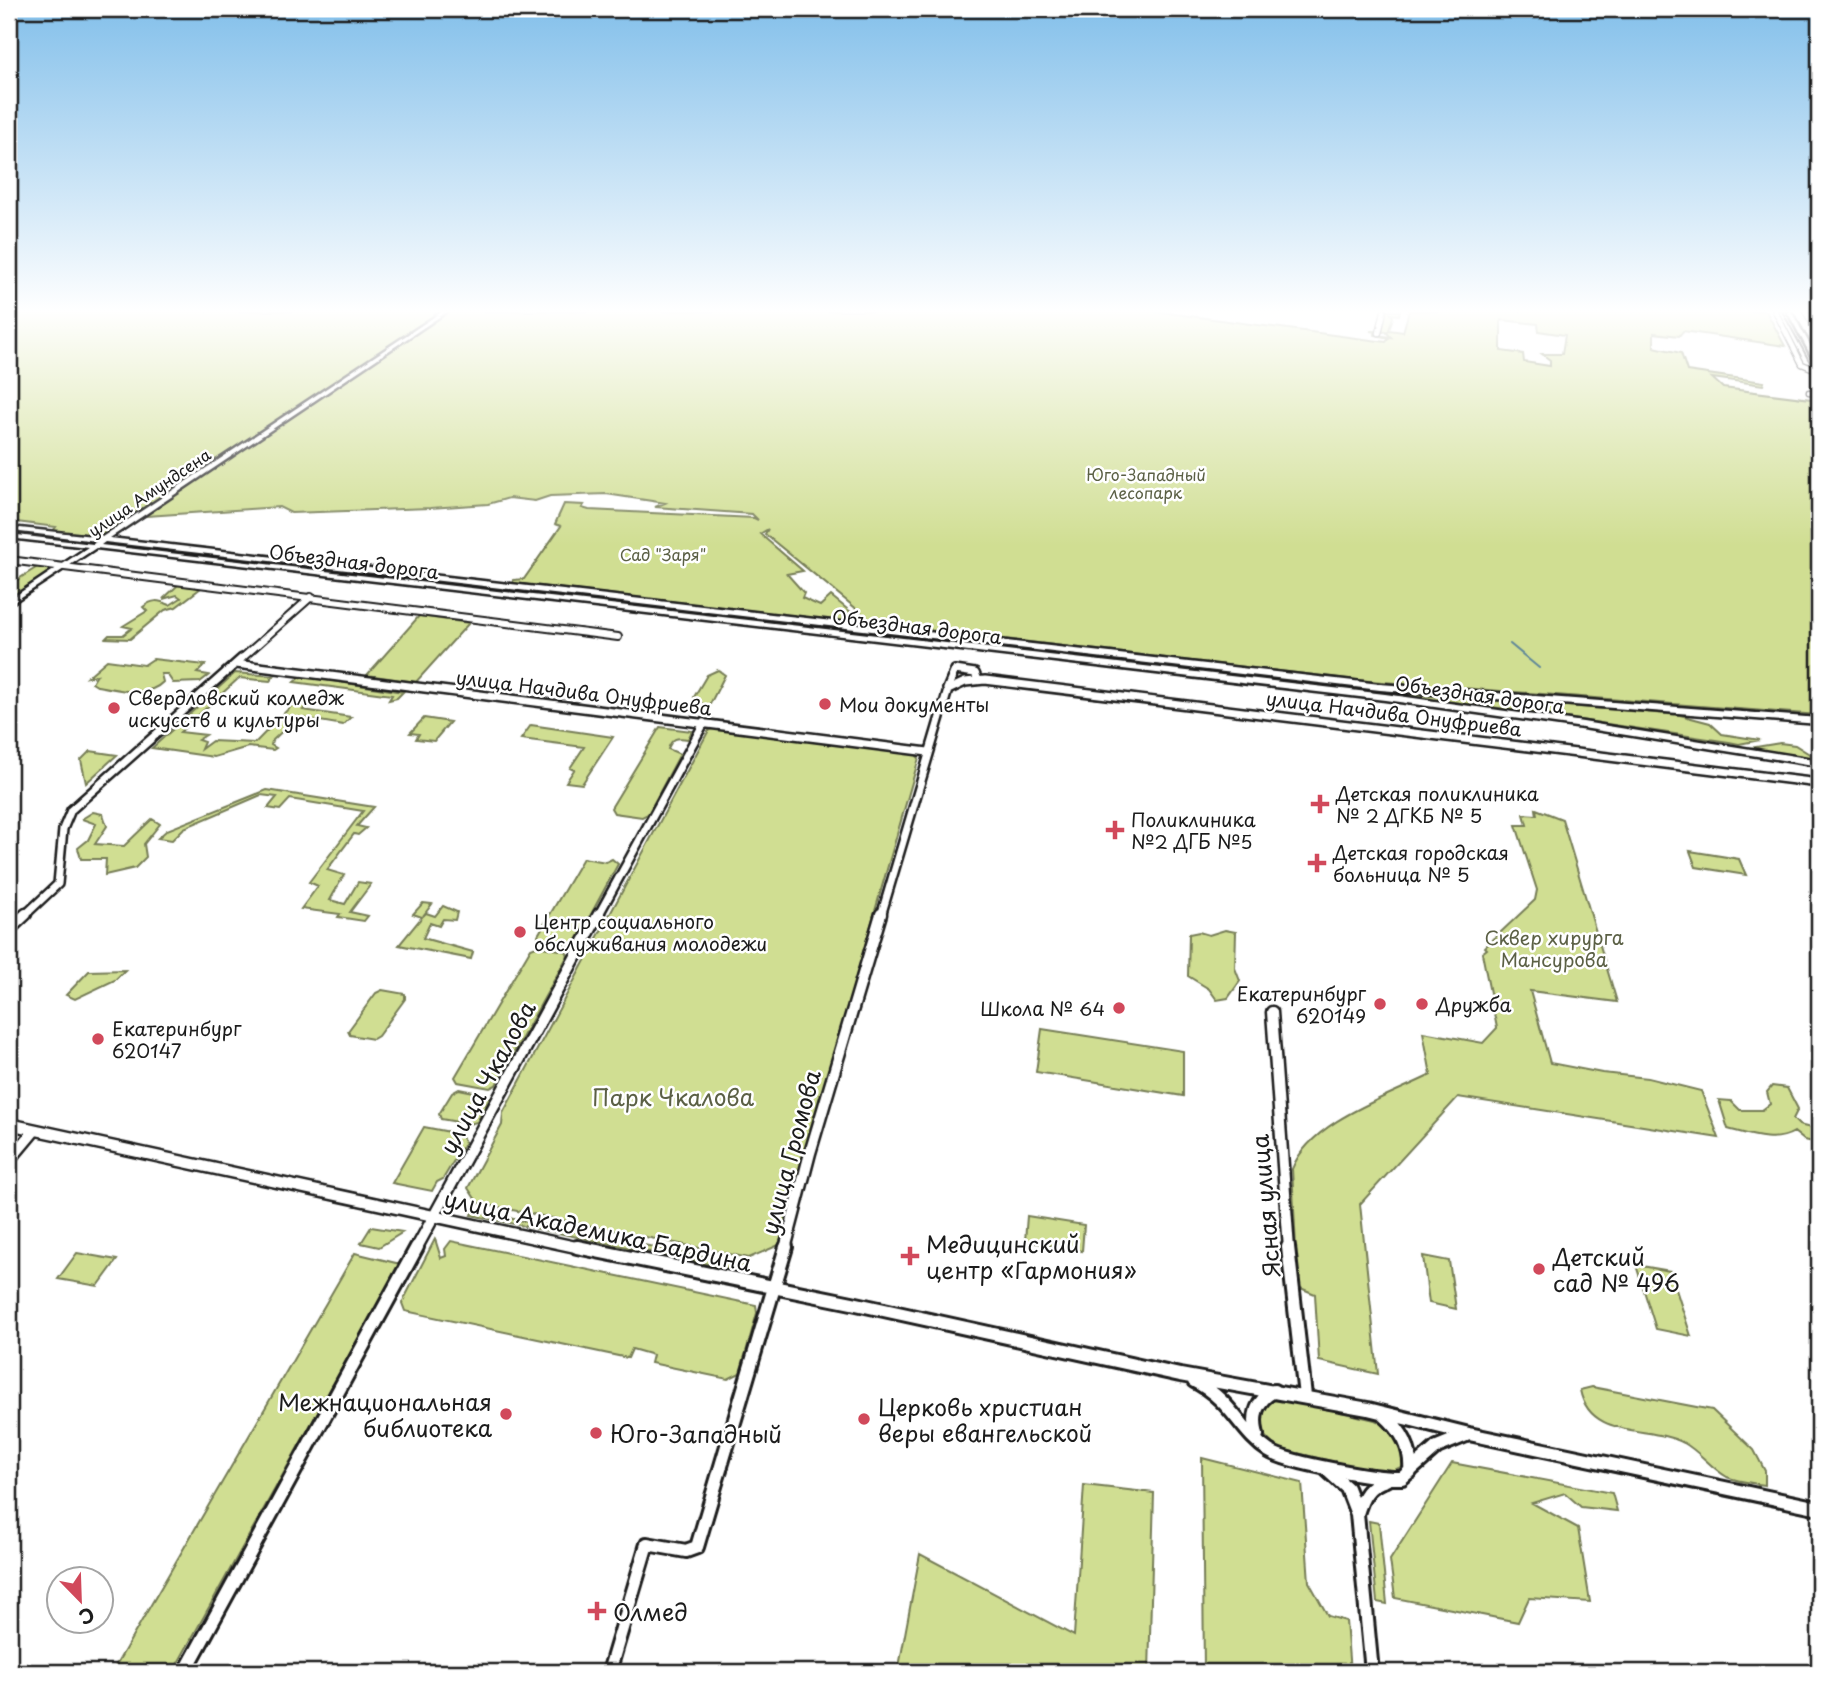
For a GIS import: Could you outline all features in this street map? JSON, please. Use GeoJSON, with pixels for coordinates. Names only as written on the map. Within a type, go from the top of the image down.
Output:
{"type":"FeatureCollection","features":[{"type":"Feature","properties":{"kind":"main road","name":"улица Амундсена"},"geometry":{"type":"LineString","coordinates":[[9,603],[328,389]]}},
{"type":"Feature","properties":{"kind":"main road","name":"Объездная дорога"},"geometry":{"type":"LineString","coordinates":[[9,529],[1380,687],[1819,721]]}},
{"type":"Feature","properties":{"kind":"main road","name":"Объездная дорога"},"geometry":{"type":"LineString","coordinates":[[9,536],[1385,696],[1583,724],[1819,764]]}},
{"type":"Feature","properties":{"kind":"street"},"geometry":{"type":"LineString","coordinates":[[1809,392],[1819,393]]}},
{"type":"Feature","properties":{"kind":"street"},"geometry":{"type":"LineString","coordinates":[[9,560],[618,637]]}},
{"type":"Feature","properties":{"kind":"street"},"geometry":{"type":"LineString","coordinates":[[9,929],[58,884],[63,829],[71,810],[311,597]]}},
{"type":"Feature","properties":{"kind":"street","name":"улица Начдива Онуфриева"},"geometry":{"type":"LineString","coordinates":[[236,664],[928,752]]}},
{"type":"Feature","properties":{"kind":"street"},"geometry":{"type":"LineString","coordinates":[[946,691],[955,670],[975,673],[978,680]]}},
{"type":"Feature","properties":{"kind":"street","name":"улица Начдива Онуфриева"},"geometry":{"type":"LineString","coordinates":[[946,691],[965,682],[978,680],[1819,783]]}},
{"type":"Feature","properties":{"kind":"street","name":"улица Громова"},"geometry":{"type":"LineString","coordinates":[[609,1672],[647,1544],[686,1551],[697,1547],[775,1289],[796,1201],[946,691]]}},
{"type":"Feature","properties":{"kind":"street","name":"улица Чкалова"},"geometry":{"type":"LineString","coordinates":[[185,1672],[704,723]]}},
{"type":"Feature","properties":{"kind":"street","name":"Ясная улица"},"geometry":{"type":"LineString","coordinates":[[1272,1012],[1284,1207],[1305,1396]]}},
{"type":"Feature","properties":{"kind":"street","name":"улица Академика Бардина"},"geometry":{"type":"LineString","coordinates":[[9,1124],[1180,1375],[1305,1396],[1469,1434],[1819,1508]]}},
{"type":"Feature","properties":{"kind":"street"},"geometry":{"type":"LineString","coordinates":[[9,1161],[35,1130]]}},
{"type":"Feature","properties":{"kind":"street","name":"улица Академика Бардина"},"geometry":{"type":"LineString","coordinates":[[1180,1375],[1217,1392],[1272,1453],[1396,1480]]}},
{"type":"Feature","properties":{"kind":"street"},"geometry":{"type":"LineString","coordinates":[[1257,1437],[1254,1410],[1259,1401],[1275,1391]]}},
{"type":"Feature","properties":{"kind":"street","name":"улица Академика Бардина"},"geometry":{"type":"LineString","coordinates":[[1375,1411],[1385,1415],[1406,1439],[1411,1460],[1410,1472]]}},
{"type":"Feature","properties":{"kind":"street"},"geometry":{"type":"LineString","coordinates":[[1357,1514],[1363,1495],[1376,1482],[1396,1480],[1410,1472],[1437,1447],[1469,1434]]}},
{"type":"Feature","properties":{"kind":"street"},"geometry":{"type":"LineString","coordinates":[[1315,1463],[1340,1479],[1357,1514],[1372,1672]]}},
{"type":"Feature","properties":{"kind":"green space","name":"Юго-Западный лесопарк"},"geometry":{"type":"Polygon","coordinates":[[[9,389],[1735,389],[1819,400],[1819,715],[1356,680],[875,624],[765,534],[768,529],[760,534],[803,571],[787,574],[804,593],[802,598],[820,606],[831,596],[857,617],[858,623],[512,583],[514,580],[524,579],[561,526],[555,524],[564,504],[584,505],[582,508],[589,510],[758,520],[752,514],[655,507],[665,503],[606,494],[550,496],[535,501],[509,498],[488,504],[430,508],[291,513],[279,507],[132,517],[102,535],[52,532],[56,527],[9,521],[9,389]]]}},
{"type":"Feature","properties":{"kind":"green space"},"geometry":{"type":"Polygon","coordinates":[[[115,544],[1471,699],[1472,705],[112,546],[115,544]]]}},
{"type":"Feature","properties":{"kind":"green space"},"geometry":{"type":"Polygon","coordinates":[[[39,566],[58,567],[9,600],[9,585],[39,566]]]}},
{"type":"Feature","properties":{"kind":"green space"},"geometry":{"type":"Polygon","coordinates":[[[178,585],[201,588],[176,607],[165,610],[130,639],[106,638],[109,635],[123,635],[132,628],[123,626],[147,611],[143,607],[150,603],[159,601],[170,605],[181,598],[177,595],[163,599],[178,585]]]}},
{"type":"Feature","properties":{"kind":"green space"},"geometry":{"type":"Polygon","coordinates":[[[419,616],[469,623],[416,682],[367,675],[419,616]]]}},
{"type":"Feature","properties":{"kind":"green space"},"geometry":{"type":"Polygon","coordinates":[[[153,659],[205,665],[197,673],[209,675],[200,682],[173,683],[167,674],[161,674],[163,682],[140,692],[97,686],[92,683],[97,675],[87,677],[107,660],[144,665],[153,659]]]}},
{"type":"Feature","properties":{"kind":"green space"},"geometry":{"type":"Polygon","coordinates":[[[718,670],[725,675],[708,708],[694,697],[707,675],[718,670]]]}},
{"type":"Feature","properties":{"kind":"green space"},"geometry":{"type":"Polygon","coordinates":[[[235,673],[274,676],[270,681],[239,678],[180,732],[206,735],[198,740],[204,742],[201,749],[212,741],[255,743],[295,702],[308,703],[303,710],[351,717],[343,725],[297,717],[272,741],[271,745],[276,748],[273,750],[248,747],[214,757],[152,748],[235,673]]]}},
{"type":"Feature","properties":{"kind":"green space"},"geometry":{"type":"Polygon","coordinates":[[[301,676],[403,692],[397,698],[389,700],[392,695],[294,682],[301,676]]]}},
{"type":"Feature","properties":{"kind":"green space"},"geometry":{"type":"Polygon","coordinates":[[[1477,699],[1680,715],[1710,723],[1722,734],[1760,740],[1739,744],[1478,705],[1475,703],[1477,699]]]}},
{"type":"Feature","properties":{"kind":"green space"},"geometry":{"type":"Polygon","coordinates":[[[424,718],[450,722],[434,741],[416,739],[419,734],[410,733],[424,718]]]}},
{"type":"Feature","properties":{"kind":"green space"},"geometry":{"type":"Polygon","coordinates":[[[531,725],[613,737],[582,784],[566,782],[574,770],[570,768],[584,747],[521,739],[531,725]]]}},
{"type":"Feature","properties":{"kind":"green space"},"geometry":{"type":"Polygon","coordinates":[[[660,727],[692,731],[688,739],[675,739],[670,745],[668,749],[680,754],[648,814],[642,817],[614,813],[611,808],[660,727]]]}},
{"type":"Feature","properties":{"kind":"green space","name":"Парк Чкалова"},"geometry":{"type":"Polygon","coordinates":[[[717,728],[915,754],[919,758],[779,1245],[749,1258],[478,1203],[468,1188],[502,1125],[503,1113],[709,730],[717,728]]]}},
{"type":"Feature","properties":{"kind":"green space"},"geometry":{"type":"Polygon","coordinates":[[[1780,743],[1795,745],[1819,760],[1750,748],[1780,743]]]}},
{"type":"Feature","properties":{"kind":"green space"},"geometry":{"type":"Polygon","coordinates":[[[90,751],[117,755],[86,783],[81,760],[90,751]]]}},
{"type":"Feature","properties":{"kind":"green space"},"geometry":{"type":"Polygon","coordinates":[[[267,790],[374,807],[357,826],[366,828],[358,835],[354,834],[327,870],[344,875],[330,900],[345,904],[358,882],[371,884],[350,912],[368,916],[364,921],[338,917],[340,914],[301,909],[318,886],[309,882],[363,811],[290,799],[280,810],[268,808],[277,797],[261,795],[184,828],[172,840],[158,838],[167,830],[267,790]]]}},
{"type":"Feature","properties":{"kind":"green space","name":"Сквер хирурга Мансурова"},"geometry":{"type":"Polygon","coordinates":[[[1536,809],[1562,819],[1617,1002],[1530,991],[1550,1063],[1648,1078],[1701,1091],[1719,1138],[1458,1097],[1360,1204],[1378,1374],[1319,1361],[1315,1294],[1298,1287],[1292,1169],[1302,1152],[1333,1124],[1352,1112],[1431,1075],[1423,1032],[1483,1043],[1497,1028],[1482,953],[1487,949],[1485,947],[1535,900],[1537,890],[1516,825],[1527,825],[1524,814],[1537,815],[1536,809]]]}},
{"type":"Feature","properties":{"kind":"green space"},"geometry":{"type":"Polygon","coordinates":[[[93,812],[103,814],[107,826],[95,844],[124,846],[152,819],[160,824],[144,844],[146,857],[135,868],[105,875],[106,859],[81,859],[78,848],[88,840],[96,824],[82,819],[93,812]]]}},
{"type":"Feature","properties":{"kind":"green space"},"geometry":{"type":"Polygon","coordinates":[[[1690,851],[1739,859],[1746,875],[1696,867],[1690,851]]]}},
{"type":"Feature","properties":{"kind":"green space"},"geometry":{"type":"Polygon","coordinates":[[[583,858],[606,862],[612,859],[618,864],[576,942],[570,945],[539,940],[538,935],[583,858]]]}},
{"type":"Feature","properties":{"kind":"green space"},"geometry":{"type":"Polygon","coordinates":[[[423,903],[432,904],[423,916],[426,913],[435,916],[443,906],[457,912],[455,920],[443,919],[439,926],[430,923],[423,938],[473,952],[471,959],[399,945],[422,917],[413,914],[423,903]]]}},
{"type":"Feature","properties":{"kind":"green space"},"geometry":{"type":"Polygon","coordinates":[[[1225,930],[1236,932],[1235,968],[1240,981],[1228,998],[1217,1000],[1209,989],[1188,976],[1189,934],[1199,932],[1209,935],[1225,930]]]}},
{"type":"Feature","properties":{"kind":"green space"},"geometry":{"type":"Polygon","coordinates":[[[536,946],[566,951],[568,955],[496,1085],[490,1088],[458,1082],[455,1077],[531,948],[536,946]]]}},
{"type":"Feature","properties":{"kind":"green space"},"geometry":{"type":"Polygon","coordinates":[[[125,970],[115,980],[75,999],[66,995],[89,971],[125,970]]]}},
{"type":"Feature","properties":{"kind":"green space"},"geometry":{"type":"Polygon","coordinates":[[[382,990],[405,994],[405,999],[378,1036],[373,1039],[350,1035],[348,1031],[376,993],[382,990]]]}},
{"type":"Feature","properties":{"kind":"green space"},"geometry":{"type":"Polygon","coordinates":[[[1042,1029],[1183,1051],[1183,1096],[1036,1072],[1042,1029]]]}},
{"type":"Feature","properties":{"kind":"green space"},"geometry":{"type":"Polygon","coordinates":[[[1772,1086],[1787,1088],[1798,1109],[1793,1119],[1799,1125],[1819,1130],[1819,1143],[1804,1140],[1794,1132],[1787,1136],[1770,1138],[1728,1129],[1719,1100],[1731,1101],[1740,1110],[1762,1110],[1770,1104],[1767,1092],[1772,1086]]]}},
{"type":"Feature","properties":{"kind":"green space"},"geometry":{"type":"Polygon","coordinates":[[[459,1089],[484,1094],[490,1098],[477,1122],[469,1124],[441,1119],[439,1114],[452,1093],[459,1089]]]}},
{"type":"Feature","properties":{"kind":"green space"},"geometry":{"type":"Polygon","coordinates":[[[424,1127],[460,1134],[465,1142],[443,1179],[437,1182],[432,1191],[392,1183],[424,1127]]]}},
{"type":"Feature","properties":{"kind":"green space"},"geometry":{"type":"Polygon","coordinates":[[[473,1211],[744,1265],[742,1271],[471,1215],[473,1211]]]}},
{"type":"Feature","properties":{"kind":"green space"},"geometry":{"type":"Polygon","coordinates":[[[1027,1216],[1084,1225],[1082,1251],[1025,1241],[1027,1216]]]}},
{"type":"Feature","properties":{"kind":"green space"},"geometry":{"type":"Polygon","coordinates":[[[371,1227],[403,1232],[379,1247],[361,1243],[371,1227]]]}},
{"type":"Feature","properties":{"kind":"green space"},"geometry":{"type":"Polygon","coordinates":[[[435,1239],[441,1258],[446,1256],[445,1249],[451,1241],[756,1305],[757,1313],[740,1373],[728,1379],[651,1363],[653,1355],[632,1349],[628,1358],[405,1311],[402,1303],[435,1239]]]}},
{"type":"Feature","properties":{"kind":"green space"},"geometry":{"type":"Polygon","coordinates":[[[77,1253],[117,1260],[98,1286],[58,1279],[77,1253]]]}},
{"type":"Feature","properties":{"kind":"green space"},"geometry":{"type":"Polygon","coordinates":[[[355,1253],[400,1264],[173,1672],[112,1672],[355,1253]]]}},
{"type":"Feature","properties":{"kind":"green space"},"geometry":{"type":"Polygon","coordinates":[[[1423,1256],[1449,1261],[1456,1309],[1429,1303],[1423,1256]]]}},
{"type":"Feature","properties":{"kind":"green space"},"geometry":{"type":"Polygon","coordinates":[[[1636,1265],[1670,1271],[1691,1336],[1656,1329],[1636,1265]]]}},
{"type":"Feature","properties":{"kind":"green space"},"geometry":{"type":"Polygon","coordinates":[[[1592,1387],[1712,1410],[1754,1450],[1765,1471],[1765,1485],[1727,1477],[1684,1443],[1608,1424],[1596,1417],[1586,1406],[1580,1390],[1592,1387]]]}},
{"type":"Feature","properties":{"kind":"green space"},"geometry":{"type":"Polygon","coordinates":[[[1280,1398],[1375,1420],[1386,1425],[1405,1446],[1405,1465],[1386,1474],[1276,1448],[1263,1434],[1259,1416],[1268,1403],[1280,1398]]]}},
{"type":"Feature","properties":{"kind":"green space"},"geometry":{"type":"Polygon","coordinates":[[[1202,1458],[1302,1483],[1309,1582],[1328,1616],[1346,1621],[1350,1672],[1204,1672],[1202,1458]]]}},
{"type":"Feature","properties":{"kind":"green space"},"geometry":{"type":"Polygon","coordinates":[[[1452,1463],[1612,1493],[1617,1511],[1581,1507],[1565,1493],[1532,1503],[1578,1528],[1590,1602],[1529,1598],[1518,1622],[1395,1598],[1390,1560],[1452,1463]]]}},
{"type":"Feature","properties":{"kind":"green space"},"geometry":{"type":"Polygon","coordinates":[[[1084,1485],[1154,1493],[1149,1672],[898,1672],[920,1554],[1074,1636],[1084,1485]]]}},
{"type":"Feature","properties":{"kind":"green space"},"geometry":{"type":"Polygon","coordinates":[[[1369,1521],[1379,1523],[1387,1604],[1377,1602],[1369,1521]]]}},
{"type":"Feature","properties":{"kind":"waterway"},"geometry":{"type":"LineString","coordinates":[[1510,644],[1539,668]]}},
{"type":"Feature","properties":{"kind":"place","name":"Мои документы"},"geometry":{"type":"Point","coordinates":[825,704]}},
{"type":"Feature","properties":{"kind":"place","name":"Свердловский колледж искусств и культуры"},"geometry":{"type":"Point","coordinates":[114,708]}},
{"type":"Feature","properties":{"kind":"place","name":"Детская поликлиника № 2 ДГКБ № 5"},"geometry":{"type":"Point","coordinates":[1320,804]}},
{"type":"Feature","properties":{"kind":"place","name":"Поликлиника №2 ДГБ №5"},"geometry":{"type":"Point","coordinates":[1115,830]}},
{"type":"Feature","properties":{"kind":"place","name":"Детская городская больница № 5"},"geometry":{"type":"Point","coordinates":[1317,863]}},
{"type":"Feature","properties":{"kind":"place","name":"Центр социального обслуживания молодежи"},"geometry":{"type":"Point","coordinates":[520,932]}},
{"type":"Feature","properties":{"kind":"place","name":"Екатеринбург 620149"},"geometry":{"type":"Point","coordinates":[1380,1004]}},
{"type":"Feature","properties":{"kind":"place","name":"Дружба"},"geometry":{"type":"Point","coordinates":[1422,1004]}},
{"type":"Feature","properties":{"kind":"place","name":"Школа № 64"},"geometry":{"type":"Point","coordinates":[1119,1008]}},
{"type":"Feature","properties":{"kind":"place","name":"Екатеринбург 620147"},"geometry":{"type":"Point","coordinates":[98,1039]}},
{"type":"Feature","properties":{"kind":"place","name":"Медицинский центр «Гармония»"},"geometry":{"type":"Point","coordinates":[910,1256]}},
{"type":"Feature","properties":{"kind":"place","name":"Детский сад № 496"},"geometry":{"type":"Point","coordinates":[1539,1269]}},
{"type":"Feature","properties":{"kind":"place","name":"Межнациональная библиотека"},"geometry":{"type":"Point","coordinates":[506,1414]}},
{"type":"Feature","properties":{"kind":"place","name":"Церковь христиан веры евангельской"},"geometry":{"type":"Point","coordinates":[864,1419]}},
{"type":"Feature","properties":{"kind":"place","name":"Юго-Западный"},"geometry":{"type":"Point","coordinates":[596,1433]}},
{"type":"Feature","properties":{"kind":"place","name":"Олмед"},"geometry":{"type":"Point","coordinates":[597,1611]}},
{"type":"Feature","properties":{"kind":"park label","name":"Сад \"Заря\""},"geometry":{"type":"Point","coordinates":[663,554]}}]}
